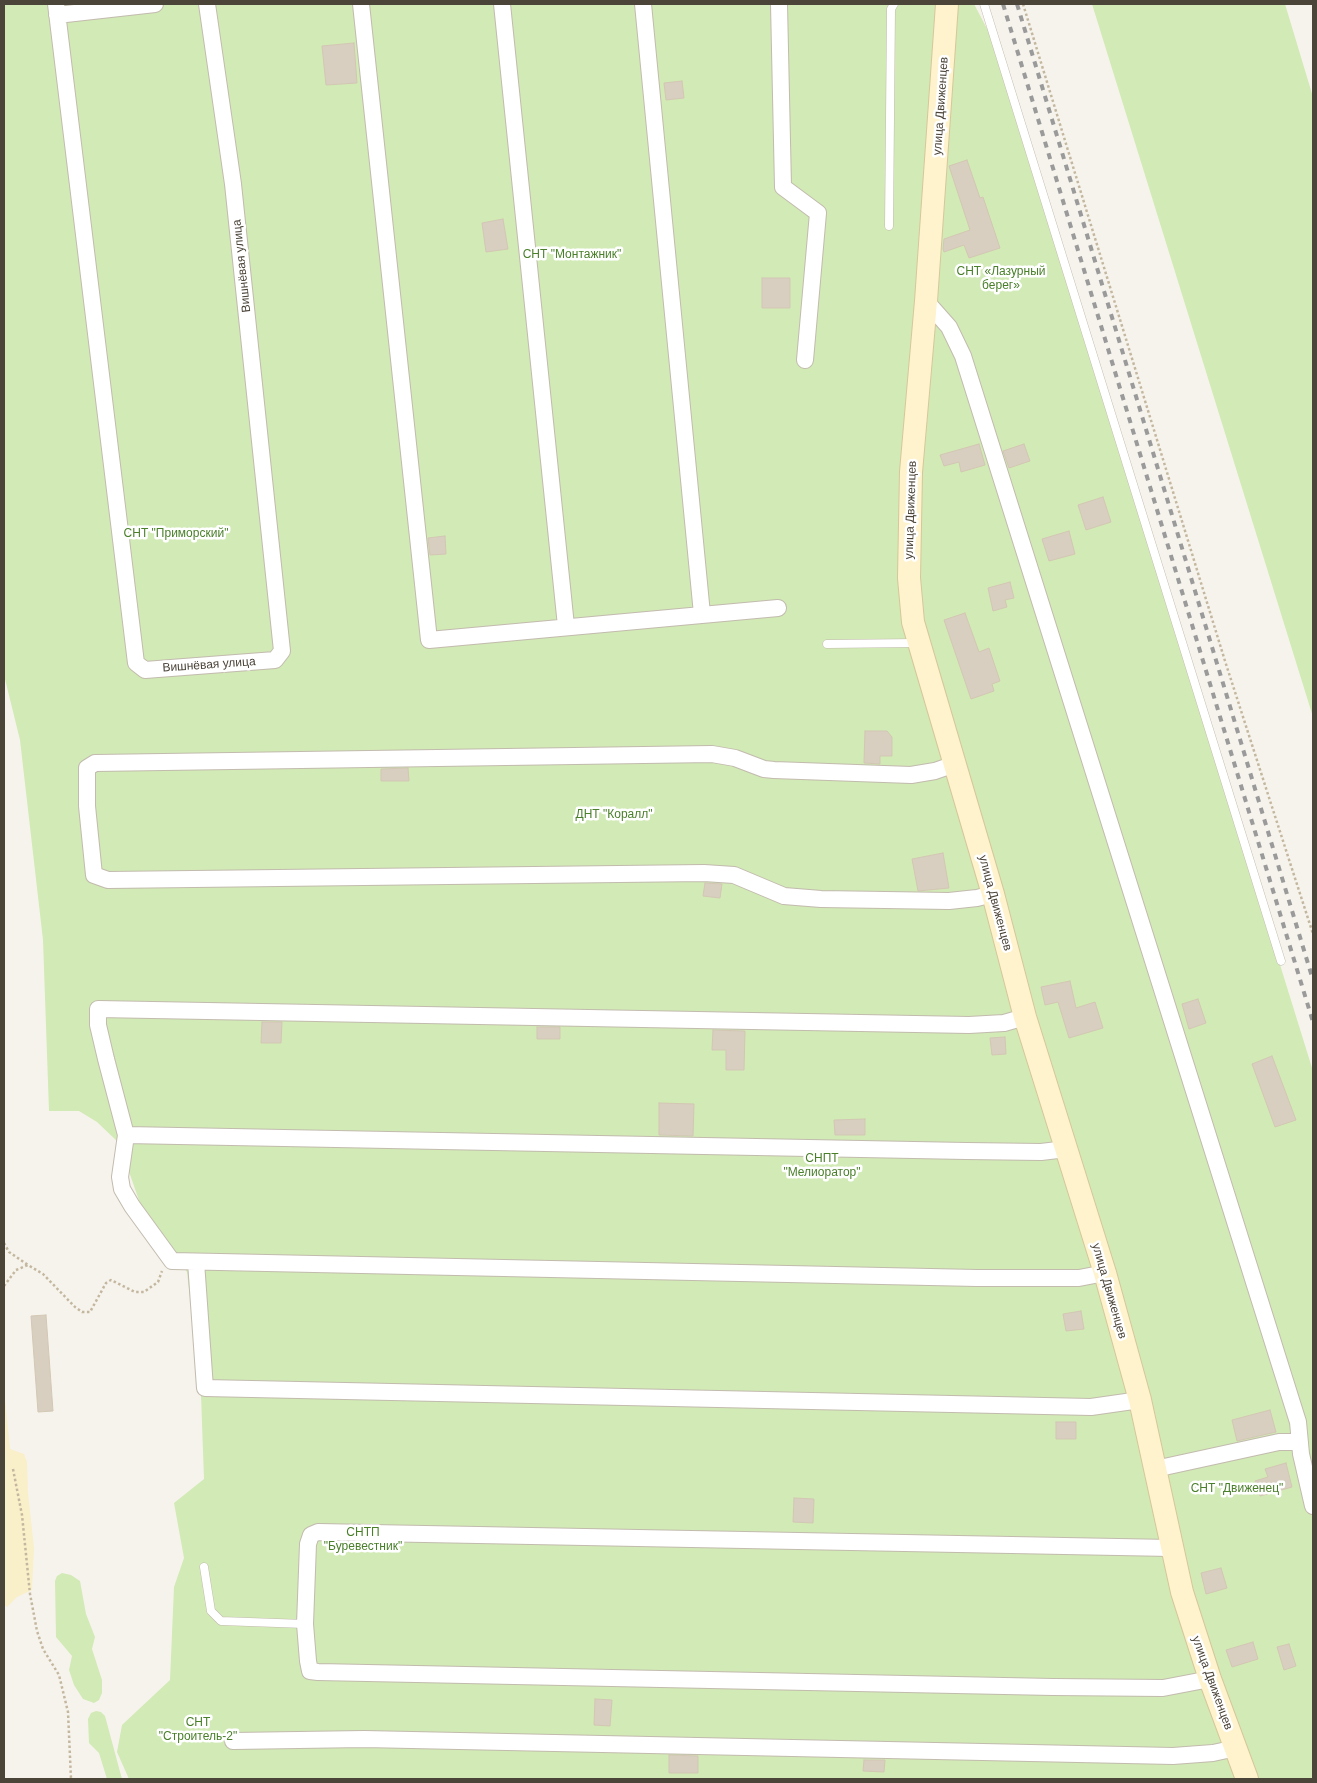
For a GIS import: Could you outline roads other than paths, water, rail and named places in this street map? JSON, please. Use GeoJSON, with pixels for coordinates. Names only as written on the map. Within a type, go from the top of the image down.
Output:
{"type":"FeatureCollection","features":[{"type":"Feature","properties":{"kind":"street","name":"Вишнёвая улица"},"geometry":{"type":"LineString","coordinates":[[155,4],[56,9],[136,663],[145,670],[275,660],[282,651],[233,184],[207,4]]}},
{"type":"Feature","properties":{"kind":"street"},"geometry":{"type":"LineString","coordinates":[[361,4],[428,640],[778,608]]}},
{"type":"Feature","properties":{"kind":"street"},"geometry":{"type":"LineString","coordinates":[[502,4],[566,626]]}},
{"type":"Feature","properties":{"kind":"street"},"geometry":{"type":"LineString","coordinates":[[643,4],[702,614]]}},
{"type":"Feature","properties":{"kind":"street"},"geometry":{"type":"LineString","coordinates":[[780,4],[783,187],[818,213],[805,360]]}},
{"type":"Feature","properties":{"kind":"street","name":"улица Движенцев"},"geometry":{"type":"LineString","coordinates":[[947,4],[926,301],[910,482],[909,594],[918,643],[993,894],[1025,1017],[1105,1273],[1140,1400],[1182,1592],[1210,1679],[1247,1779]]}},
{"type":"Feature","properties":{"kind":"street"},"geometry":{"type":"LineString","coordinates":[[926,301],[949,327],[963,356],[1298,1422],[1306,1439],[1313,1506]]}},
{"type":"Feature","properties":{"kind":"street"},"geometry":{"type":"LineString","coordinates":[[955,764],[922,774],[903,775],[764,769],[735,758],[712,754],[95,763],[87,768],[87,806],[94,875],[108,880],[704,873],[734,875],[776,894],[812,898],[949,901],[966,900],[993,894]]}},
{"type":"Feature","properties":{"kind":"street"},"geometry":{"type":"LineString","coordinates":[[1025,1017],[1004,1023],[969,1025],[98,1009],[98,1025],[126,1135],[120,1177],[122,1189],[172,1261],[1017,1278],[1079,1278],[1105,1273]]}},
{"type":"Feature","properties":{"kind":"street"},"geometry":{"type":"LineString","coordinates":[[126,1135],[966,1151],[1041,1152],[1066,1149]]}},
{"type":"Feature","properties":{"kind":"street"},"geometry":{"type":"LineString","coordinates":[[196,1262],[205,1388],[1091,1408],[1140,1400]]}},
{"type":"Feature","properties":{"kind":"street"},"geometry":{"type":"LineString","coordinates":[[1155,1469],[1278,1442],[1306,1439]]}},
{"type":"Feature","properties":{"kind":"street"},"geometry":{"type":"LineString","coordinates":[[1171,1548],[318,1532],[311,1535],[308,1544],[305,1624],[308,1661],[310,1671],[318,1672],[1062,1687],[1164,1688],[1210,1679]]}},
{"type":"Feature","properties":{"kind":"street"},"geometry":{"type":"LineString","coordinates":[[233,1741],[364,1739],[1173,1756],[1213,1753],[1236,1748]]}},
{"type":"Feature","properties":{"kind":"lane"},"geometry":{"type":"LineString","coordinates":[[889,226],[891,9],[894,4]]}},
{"type":"Feature","properties":{"kind":"lane"},"geometry":{"type":"LineString","coordinates":[[984,4],[1281,961]]}},
{"type":"Feature","properties":{"kind":"lane"},"geometry":{"type":"LineString","coordinates":[[827,644],[918,643]]}},
{"type":"Feature","properties":{"kind":"lane"},"geometry":{"type":"LineString","coordinates":[[204,1566],[211,1611],[221,1621],[305,1624]]}},
{"type":"Feature","properties":{"kind":"railway"},"geometry":{"type":"LineString","coordinates":[[1003,4],[1313,1022]]}},
{"type":"Feature","properties":{"kind":"railway"},"geometry":{"type":"LineString","coordinates":[[1017,4],[1313,980]]}},
{"type":"Feature","properties":{"kind":"park label","name":"СНТ \"Монтажник\""},"geometry":{"type":"Point","coordinates":[572,255]}},
{"type":"Feature","properties":{"kind":"park label","name":"СНТ «Лазурный берег»"},"geometry":{"type":"Point","coordinates":[1001,279]}},
{"type":"Feature","properties":{"kind":"park label","name":"СНТ \"Приморский\""},"geometry":{"type":"Point","coordinates":[176,534]}},
{"type":"Feature","properties":{"kind":"park label","name":"ДНТ \"Коралл\""},"geometry":{"type":"Point","coordinates":[614,815]}},
{"type":"Feature","properties":{"kind":"park label","name":"СНПТ \"Мелиоратор\""},"geometry":{"type":"Point","coordinates":[822,1166]}},
{"type":"Feature","properties":{"kind":"park label","name":"СНТ \"Движенец\""},"geometry":{"type":"Point","coordinates":[1237,1489]}},
{"type":"Feature","properties":{"kind":"park label","name":"СНТП \"Буревестник\""},"geometry":{"type":"Point","coordinates":[363,1540]}},
{"type":"Feature","properties":{"kind":"park label","name":"СНТ \"Строитель-2\""},"geometry":{"type":"Point","coordinates":[198,1730]}}]}
